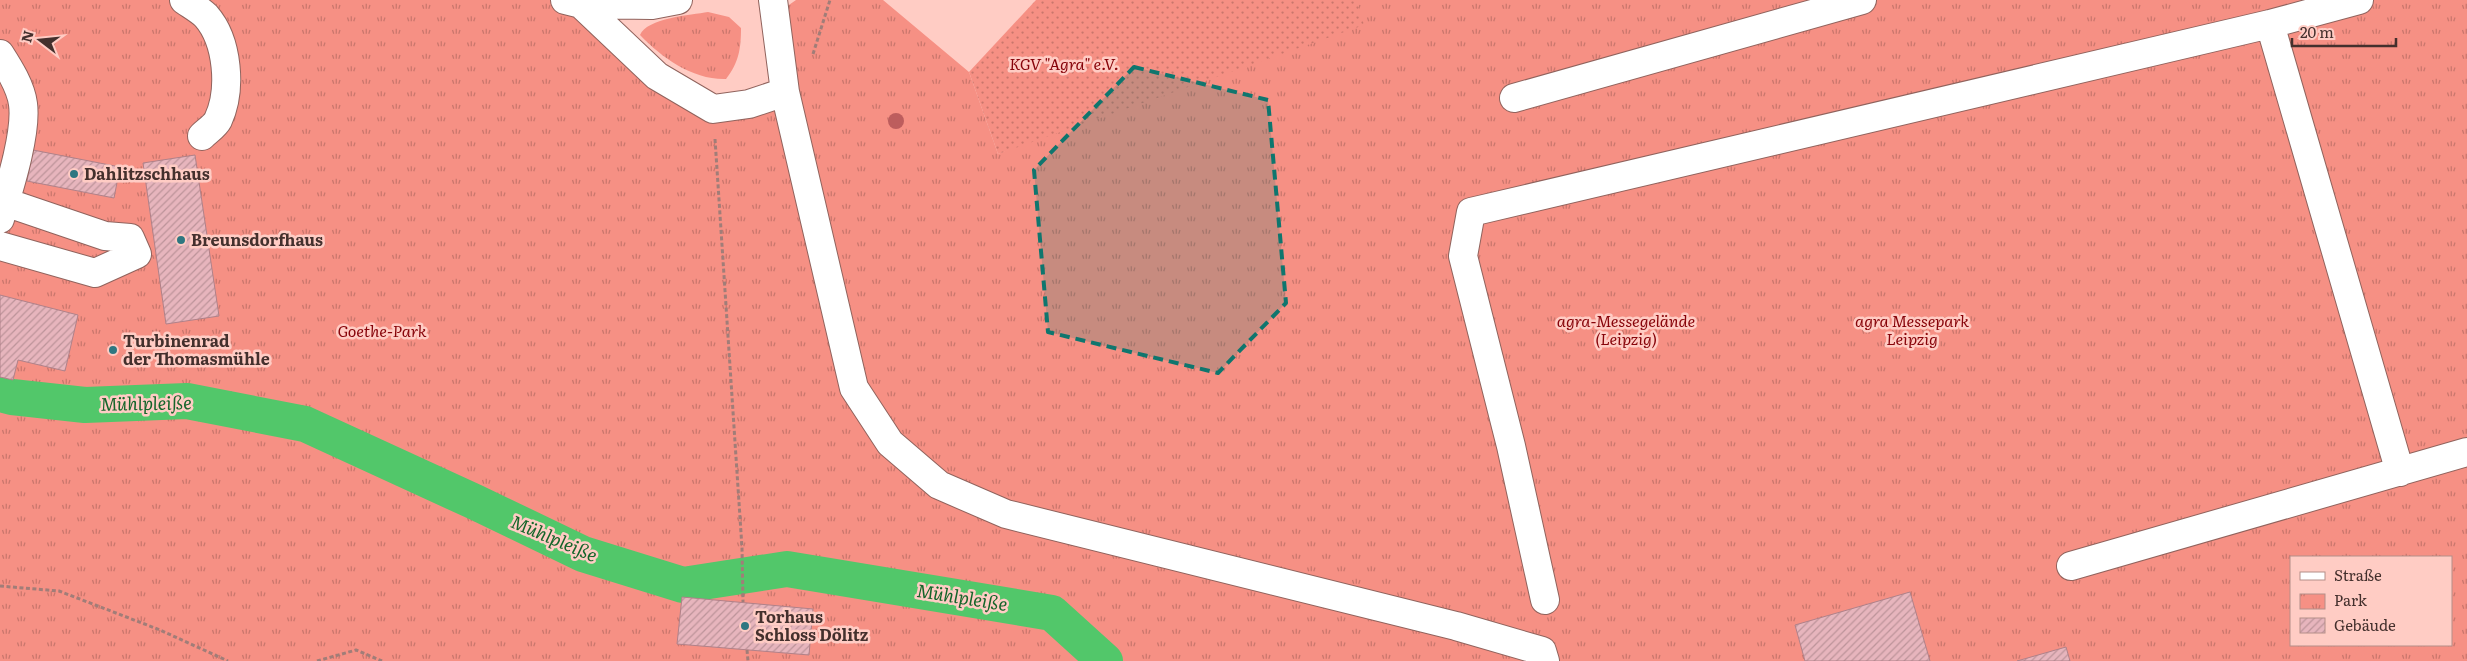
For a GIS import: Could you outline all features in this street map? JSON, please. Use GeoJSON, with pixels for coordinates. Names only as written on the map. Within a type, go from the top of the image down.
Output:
{"type":"FeatureCollection","features":[{"type":"Feature","properties":{"kind":"street"},"geometry":{"type":"LineString","coordinates":[[184,0],[206,17],[222,45],[226,76],[224,98],[218,121],[202,136]]}},
{"type":"Feature","properties":{"kind":"street"},"geometry":{"type":"LineString","coordinates":[[573,2],[652,5],[678,0]]}},
{"type":"Feature","properties":{"kind":"street"},"geometry":{"type":"LineString","coordinates":[[773,0],[785,92],[854,388],[890,443],[940,484],[1006,514],[1456,626],[1542,651],[1545,661]]}},
{"type":"Feature","properties":{"kind":"street"},"geometry":{"type":"LineString","coordinates":[[1514,98],[1862,0]]}},
{"type":"Feature","properties":{"kind":"street"},"geometry":{"type":"LineString","coordinates":[[1545,600],[1511,446],[1463,256],[1471,212],[2270,24],[2359,0]]}},
{"type":"Feature","properties":{"kind":"street"},"geometry":{"type":"LineString","coordinates":[[573,2],[657,76],[713,109],[749,104],[785,92]]}},
{"type":"Feature","properties":{"kind":"street"},"geometry":{"type":"LineString","coordinates":[[2270,24],[2400,472]]}},
{"type":"Feature","properties":{"kind":"street"},"geometry":{"type":"LineString","coordinates":[[0,54],[9,68],[23,103],[21,135],[3,211],[105,236],[130,238],[137,254],[95,273],[0,246]]}},
{"type":"Feature","properties":{"kind":"street"},"geometry":{"type":"LineString","coordinates":[[2071,566],[2467,452]]}},
{"type":"Feature","properties":{"kind":"path"},"geometry":{"type":"LineString","coordinates":[[713,109],[742,548],[743,602]]}},
{"type":"Feature","properties":{"kind":"path"},"geometry":{"type":"LineString","coordinates":[[0,586],[59,591],[160,630],[228,661]]}},
{"type":"Feature","properties":{"kind":"path"},"geometry":{"type":"LineString","coordinates":[[317,661],[356,650],[382,661]]}},
{"type":"Feature","properties":{"kind":"path"},"geometry":{"type":"LineString","coordinates":[[747,650],[748,661]]}},
{"type":"Feature","properties":{"kind":"highlighted area"},"geometry":{"type":"Polygon","coordinates":[[[1134,67],[1268,100],[1286,303],[1218,373],[1048,332],[1034,170],[1134,67]]]}},
{"type":"Feature","properties":{"kind":"green space","name":"agra-Messegelände (Leipzig)"},"geometry":{"type":"Polygon","coordinates":[[[0,0],[565,0],[713,109],[785,92],[786,7],[796,0],[883,0],[969,72],[998,154],[1356,0],[2467,0],[2467,661],[0,661],[0,0]]]}},
{"type":"Feature","properties":{"kind":"green space","name":"KGV \"Agra\" e.V."},"geometry":{"type":"Polygon","coordinates":[[[1036,0],[1357,0],[1364,25],[998,154],[969,72],[1036,0]]]}},
{"type":"Feature","properties":{"kind":"green space"},"geometry":{"type":"Polygon","coordinates":[[[708,12],[729,17],[741,28],[738,55],[734,67],[726,79],[702,76],[690,72],[658,52],[640,35],[644,29],[660,21],[708,12]]]}},
{"type":"Feature","properties":{"kind":"building","name":"Dahlitzschhaus"},"geometry":{"type":"Polygon","coordinates":[[[33,150],[120,167],[114,198],[27,181],[33,150]]]}},
{"type":"Feature","properties":{"kind":"building","name":"Breunsdorfhaus"},"geometry":{"type":"Polygon","coordinates":[[[195,155],[219,316],[166,324],[143,163],[195,155]]]}},
{"type":"Feature","properties":{"kind":"building"},"geometry":{"type":"Polygon","coordinates":[[[0,295],[78,315],[65,371],[18,360],[13,380],[0,377],[0,295]]]}},
{"type":"Feature","properties":{"kind":"building"},"geometry":{"type":"Polygon","coordinates":[[[1910,592],[1930,661],[1805,661],[1795,625],[1910,592]]]}},
{"type":"Feature","properties":{"kind":"building","name":"Torhaus Schloss Dölitz"},"geometry":{"type":"Polygon","coordinates":[[[682,597],[813,609],[809,655],[677,644],[682,597]]]}},
{"type":"Feature","properties":{"kind":"building"},"geometry":{"type":"Polygon","coordinates":[[[2066,647],[2070,661],[2017,661],[2066,647]]]}},
{"type":"Feature","properties":{"kind":"waterway","name":"Mühlpleiße"},"geometry":{"type":"LineString","coordinates":[[0,394],[85,405],[187,401],[305,424],[583,554],[683,585],[787,569],[1052,613],[1105,661]]}},
{"type":"Feature","properties":{"kind":"place","name":"Dahlitzschhaus"},"geometry":{"type":"Point","coordinates":[74,174]}},
{"type":"Feature","properties":{"kind":"place","name":"Breunsdorfhaus"},"geometry":{"type":"Point","coordinates":[181,240]}},
{"type":"Feature","properties":{"kind":"place","name":"Turbinenrad der Thomasmühle"},"geometry":{"type":"Point","coordinates":[113,350]}},
{"type":"Feature","properties":{"kind":"place","name":"Torhaus Schloss Dölitz"},"geometry":{"type":"Point","coordinates":[745,626]}},
{"type":"Feature","properties":{"kind":"park label","name":"agra Messepark Leipzig"},"geometry":{"type":"Point","coordinates":[1912,330]}},
{"type":"Feature","properties":{"kind":"park label","name":"Goethe-Park"},"geometry":{"type":"Point","coordinates":[382,331]}}]}
